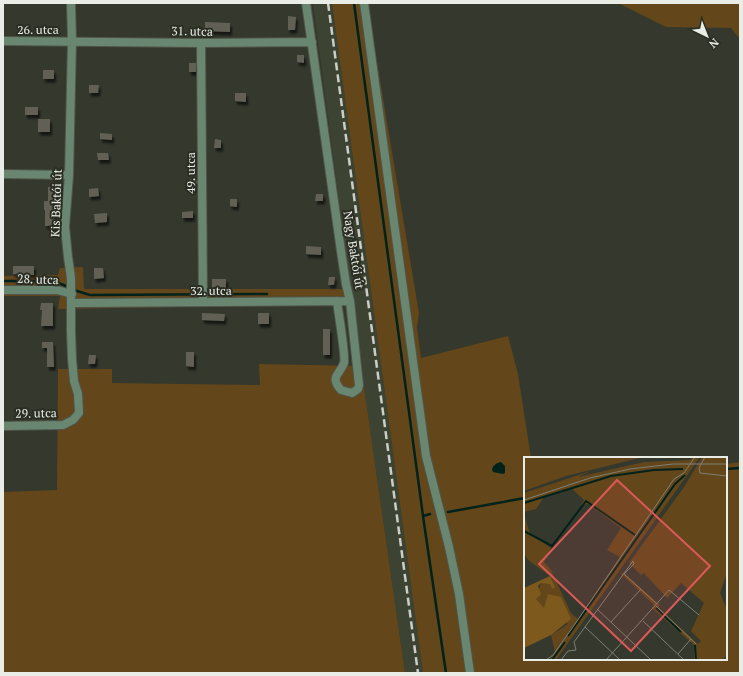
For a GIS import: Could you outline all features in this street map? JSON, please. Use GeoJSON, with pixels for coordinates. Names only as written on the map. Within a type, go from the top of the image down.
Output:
{"type":"FeatureCollection","features":[{"type":"Feature","properties":{"kind":"street","name":"Kis Baktói út"},"geometry":{"type":"LineString","coordinates":[[69,423],[77,416],[79,407],[72,359],[72,294],[65,227],[69,175],[72,41],[71,3]]}},
{"type":"Feature","properties":{"kind":"street","name":"Nagy Baktói út"},"geometry":{"type":"LineString","coordinates":[[306,3],[341,251],[350,301],[359,385],[358,389],[352,393],[347,393],[341,390],[335,381],[336,376],[344,362],[337,301]]}},
{"type":"Feature","properties":{"kind":"street"},"geometry":{"type":"LineString","coordinates":[[364,3],[426,456],[449,547],[459,594],[470,673]]}},
{"type":"Feature","properties":{"kind":"street","name":"26. utca"},"geometry":{"type":"LineString","coordinates":[[3,41],[72,41]]}},
{"type":"Feature","properties":{"kind":"street","name":"31. utca"},"geometry":{"type":"LineString","coordinates":[[72,41],[201,44],[312,42]]}},
{"type":"Feature","properties":{"kind":"street","name":"49. utca"},"geometry":{"type":"LineString","coordinates":[[201,44],[203,302]]}},
{"type":"Feature","properties":{"kind":"street"},"geometry":{"type":"LineString","coordinates":[[3,174],[69,175]]}},
{"type":"Feature","properties":{"kind":"street","name":"28. utca"},"geometry":{"type":"LineString","coordinates":[[3,290],[57,290],[72,294]]}},
{"type":"Feature","properties":{"kind":"street","name":"32. utca"},"geometry":{"type":"LineString","coordinates":[[72,303],[350,301]]}},
{"type":"Feature","properties":{"kind":"street","name":"29. utca"},"geometry":{"type":"LineString","coordinates":[[3,426],[63,425],[69,423]]}},
{"type":"Feature","properties":{"kind":"shaded area"},"geometry":{"type":"Polygon","coordinates":[[[313,3],[332,3],[423,673],[405,673],[361,366],[313,3]]]}},
{"type":"Feature","properties":{"kind":"shaded area"},"geometry":{"type":"Polygon","coordinates":[[[332,3],[367,3],[419,313],[417,327],[421,358],[508,336],[518,374],[531,457],[524,457],[524,660],[727,660],[727,464],[740,462],[740,673],[423,673],[332,3]]]}},
{"type":"Feature","properties":{"kind":"shaded area"},"geometry":{"type":"Polygon","coordinates":[[[618,3],[740,3],[740,39],[731,28],[666,27],[618,3]]]}},
{"type":"Feature","properties":{"kind":"shaded area"},"geometry":{"type":"Polygon","coordinates":[[[83,267],[84,289],[351,289],[353,304],[58,309],[60,296],[3,296],[3,276],[58,275],[60,268],[83,267]]]}},
{"type":"Feature","properties":{"kind":"shaded area"},"geometry":{"type":"Polygon","coordinates":[[[259,364],[361,366],[405,673],[3,673],[3,492],[57,490],[58,369],[112,369],[112,383],[260,385],[259,364]]]}},
{"type":"Feature","properties":{"kind":"water"},"geometry":{"type":"Polygon","coordinates":[[[501,462],[505,466],[505,473],[493,472],[492,469],[494,466],[501,462]]]}},
{"type":"Feature","properties":{"kind":"building"},"geometry":{"type":"Polygon","coordinates":[[[288,16],[296,17],[295,30],[288,30],[288,16]]]}},
{"type":"Feature","properties":{"kind":"building"},"geometry":{"type":"Polygon","coordinates":[[[205,22],[230,23],[230,32],[205,31],[205,22]]]}},
{"type":"Feature","properties":{"kind":"building"},"geometry":{"type":"Polygon","coordinates":[[[297,55],[304,55],[304,63],[297,62],[297,55]]]}},
{"type":"Feature","properties":{"kind":"building"},"geometry":{"type":"Polygon","coordinates":[[[189,63],[196,63],[196,72],[189,72],[189,63]]]}},
{"type":"Feature","properties":{"kind":"building"},"geometry":{"type":"Polygon","coordinates":[[[43,70],[54,70],[54,79],[43,79],[43,70]]]}},
{"type":"Feature","properties":{"kind":"building"},"geometry":{"type":"Polygon","coordinates":[[[89,85],[99,85],[98,93],[89,93],[89,85]]]}},
{"type":"Feature","properties":{"kind":"building"},"geometry":{"type":"Polygon","coordinates":[[[235,93],[246,93],[246,102],[235,101],[235,93]]]}},
{"type":"Feature","properties":{"kind":"building"},"geometry":{"type":"Polygon","coordinates":[[[25,107],[38,107],[38,115],[25,115],[25,107]]]}},
{"type":"Feature","properties":{"kind":"building"},"geometry":{"type":"Polygon","coordinates":[[[38,119],[50,119],[50,132],[38,132],[38,119]]]}},
{"type":"Feature","properties":{"kind":"building"},"geometry":{"type":"Polygon","coordinates":[[[100,133],[112,134],[112,140],[100,139],[100,133]]]}},
{"type":"Feature","properties":{"kind":"building"},"geometry":{"type":"Polygon","coordinates":[[[215,139],[221,140],[221,148],[214,148],[215,139]]]}},
{"type":"Feature","properties":{"kind":"building"},"geometry":{"type":"Polygon","coordinates":[[[97,153],[108,153],[109,160],[98,160],[97,153]]]}},
{"type":"Feature","properties":{"kind":"building"},"geometry":{"type":"Polygon","coordinates":[[[190,179],[197,179],[197,188],[190,188],[190,179]]]}},
{"type":"Feature","properties":{"kind":"building"},"geometry":{"type":"Polygon","coordinates":[[[48,187],[55,187],[54,226],[45,226],[44,201],[48,201],[48,187]]]}},
{"type":"Feature","properties":{"kind":"building"},"geometry":{"type":"Polygon","coordinates":[[[98,188],[99,196],[89,197],[89,189],[98,188]]]}},
{"type":"Feature","properties":{"kind":"building"},"geometry":{"type":"Polygon","coordinates":[[[316,194],[323,194],[323,201],[315,201],[316,194]]]}},
{"type":"Feature","properties":{"kind":"building"},"geometry":{"type":"Polygon","coordinates":[[[230,199],[237,199],[237,207],[230,206],[230,199]]]}},
{"type":"Feature","properties":{"kind":"building"},"geometry":{"type":"Polygon","coordinates":[[[193,211],[193,218],[182,218],[182,212],[193,211]]]}},
{"type":"Feature","properties":{"kind":"building"},"geometry":{"type":"Polygon","coordinates":[[[107,213],[107,222],[95,223],[94,214],[107,213]]]}},
{"type":"Feature","properties":{"kind":"building"},"geometry":{"type":"Polygon","coordinates":[[[306,246],[321,247],[321,255],[306,254],[306,246]]]}},
{"type":"Feature","properties":{"kind":"building"},"geometry":{"type":"Polygon","coordinates":[[[13,266],[34,266],[34,275],[13,274],[13,266]]]}},
{"type":"Feature","properties":{"kind":"building"},"geometry":{"type":"Polygon","coordinates":[[[94,268],[103,268],[104,278],[94,279],[94,268]]]}},
{"type":"Feature","properties":{"kind":"building"},"geometry":{"type":"Polygon","coordinates":[[[329,277],[335,277],[334,285],[328,285],[329,277]]]}},
{"type":"Feature","properties":{"kind":"building"},"geometry":{"type":"Polygon","coordinates":[[[212,279],[226,279],[226,291],[212,291],[212,279]]]}},
{"type":"Feature","properties":{"kind":"building"},"geometry":{"type":"Polygon","coordinates":[[[41,303],[53,303],[53,326],[41,326],[41,303]]]}},
{"type":"Feature","properties":{"kind":"building"},"geometry":{"type":"Polygon","coordinates":[[[202,313],[225,314],[224,321],[202,320],[202,313]]]}},
{"type":"Feature","properties":{"kind":"building"},"geometry":{"type":"Polygon","coordinates":[[[258,313],[269,313],[269,324],[258,324],[258,313]]]}},
{"type":"Feature","properties":{"kind":"building"},"geometry":{"type":"Polygon","coordinates":[[[323,329],[330,329],[330,355],[323,355],[323,329]]]}},
{"type":"Feature","properties":{"kind":"building"},"geometry":{"type":"Polygon","coordinates":[[[42,342],[53,342],[54,367],[47,367],[47,348],[42,348],[42,342]]]}},
{"type":"Feature","properties":{"kind":"building"},"geometry":{"type":"Polygon","coordinates":[[[186,352],[194,352],[194,367],[186,366],[186,352]]]}},
{"type":"Feature","properties":{"kind":"building"},"geometry":{"type":"Polygon","coordinates":[[[89,355],[96,355],[95,364],[88,364],[89,355]]]}},
{"type":"Feature","properties":{"kind":"waterway"},"geometry":{"type":"LineString","coordinates":[[354,3],[423,516],[446,673]]}},
{"type":"Feature","properties":{"kind":"waterway"},"geometry":{"type":"LineString","coordinates":[[3,281],[54,281],[68,287]]}},
{"type":"Feature","properties":{"kind":"waterway"},"geometry":{"type":"LineString","coordinates":[[77,291],[90,295],[267,294]]}},
{"type":"Feature","properties":{"kind":"waterway"},"geometry":{"type":"LineString","coordinates":[[727,469],[740,468]]}},
{"type":"Feature","properties":{"kind":"waterway"},"geometry":{"type":"LineString","coordinates":[[448,512],[524,498]]}},
{"type":"Feature","properties":{"kind":"waterway"},"geometry":{"type":"LineString","coordinates":[[423,516],[430,514]]}},
{"type":"Feature","properties":{"kind":"railway"},"geometry":{"type":"LineString","coordinates":[[328,3],[418,673]]}}]}
